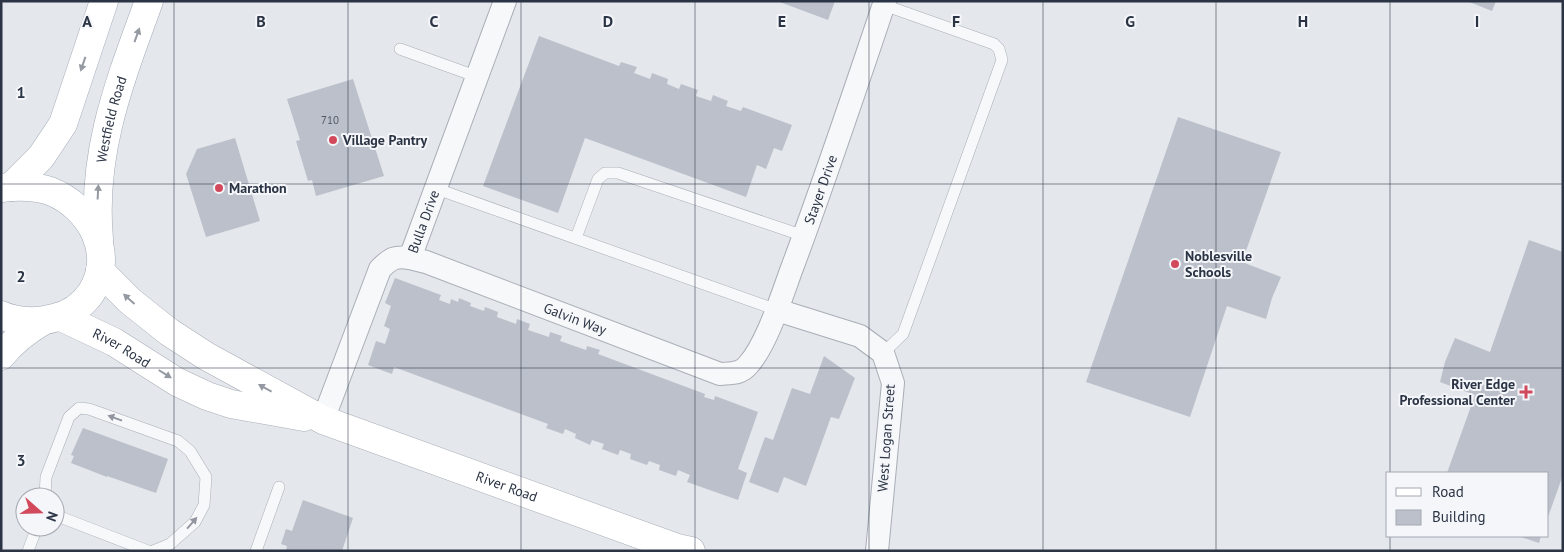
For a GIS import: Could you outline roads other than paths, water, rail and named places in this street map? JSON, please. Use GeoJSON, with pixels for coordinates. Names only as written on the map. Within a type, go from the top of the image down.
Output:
{"type":"FeatureCollection","features":[{"type":"Feature","properties":{"kind":"main road"},"geometry":{"type":"LineString","coordinates":[[6,187],[41,157],[63,124],[104,1]]}},
{"type":"Feature","properties":{"kind":"main road","name":"Westfield Road"},"geometry":{"type":"LineString","coordinates":[[100,271],[102,258],[97,208],[99,176],[108,122],[149,1]]}},
{"type":"Feature","properties":{"kind":"main road"},"geometry":{"type":"LineString","coordinates":[[6,187],[35,187],[63,197],[86,216],[99,241]]}},
{"type":"Feature","properties":{"kind":"main road"},"geometry":{"type":"LineString","coordinates":[[1,356],[26,331],[73,310],[87,299],[96,284],[100,271]]}},
{"type":"Feature","properties":{"kind":"main road","name":"River Road"},"geometry":{"type":"LineString","coordinates":[[100,271],[130,301],[169,332],[206,356],[323,420],[677,548],[691,551]]}},
{"type":"Feature","properties":{"kind":"main road"},"geometry":{"type":"LineString","coordinates":[[1,315],[23,321],[52,319]]}},
{"type":"Feature","properties":{"kind":"main road","name":"River Road"},"geometry":{"type":"LineString","coordinates":[[52,319],[114,342],[177,382],[207,396],[231,404],[323,420]]}},
{"type":"Feature","properties":{"kind":"street","name":"Bulla Drive"},"geometry":{"type":"LineString","coordinates":[[323,420],[380,269],[388,260],[398,257],[410,258],[505,1]]}},
{"type":"Feature","properties":{"kind":"street","name":"Stayer Drive"},"geometry":{"type":"LineString","coordinates":[[742,371],[749,365],[758,350],[776,310],[804,236],[884,3]]}},
{"type":"Feature","properties":{"kind":"street","name":"Galvin Way"},"geometry":{"type":"LineString","coordinates":[[410,258],[426,262],[720,374],[742,371]]}},
{"type":"Feature","properties":{"kind":"street"},"geometry":{"type":"LineString","coordinates":[[776,310],[860,336],[883,354]]}},
{"type":"Feature","properties":{"kind":"street","name":"West Logan Street"},"geometry":{"type":"LineString","coordinates":[[877,551],[893,383],[883,354]]}},
{"type":"Feature","properties":{"kind":"lane"},"geometry":{"type":"LineString","coordinates":[[883,354],[903,334],[1002,60],[999,49],[994,44],[884,3]]}},
{"type":"Feature","properties":{"kind":"lane"},"geometry":{"type":"LineString","coordinates":[[400,49],[478,77]]}},
{"type":"Feature","properties":{"kind":"lane"},"geometry":{"type":"LineString","coordinates":[[576,238],[598,179],[605,173],[618,173],[804,236]]}},
{"type":"Feature","properties":{"kind":"lane"},"geometry":{"type":"LineString","coordinates":[[437,189],[776,310]]}},
{"type":"Feature","properties":{"kind":"lane"},"geometry":{"type":"LineString","coordinates":[[45,487],[46,476],[69,417],[79,408],[89,408],[178,441],[190,451],[206,477],[204,505],[195,522],[170,544],[153,551]]}},
{"type":"Feature","properties":{"kind":"lane"},"geometry":{"type":"LineString","coordinates":[[256,551],[279,487]]}},
{"type":"Feature","properties":{"kind":"lane"},"geometry":{"type":"LineString","coordinates":[[65,519],[148,551]]}},
{"type":"Feature","properties":{"kind":"lane"},"geometry":{"type":"LineString","coordinates":[[28,551],[33,537]]}},
{"type":"Feature","properties":{"kind":"place","name":"Village Pantry"},"geometry":{"type":"Point","coordinates":[333,140]}},
{"type":"Feature","properties":{"kind":"place","name":"Marathon"},"geometry":{"type":"Point","coordinates":[219,188]}},
{"type":"Feature","properties":{"kind":"place","name":"Noblesville Schools"},"geometry":{"type":"Point","coordinates":[1175,264]}},
{"type":"Feature","properties":{"kind":"place","name":"River Edge Professional Center"},"geometry":{"type":"Point","coordinates":[1526,392]}}]}
